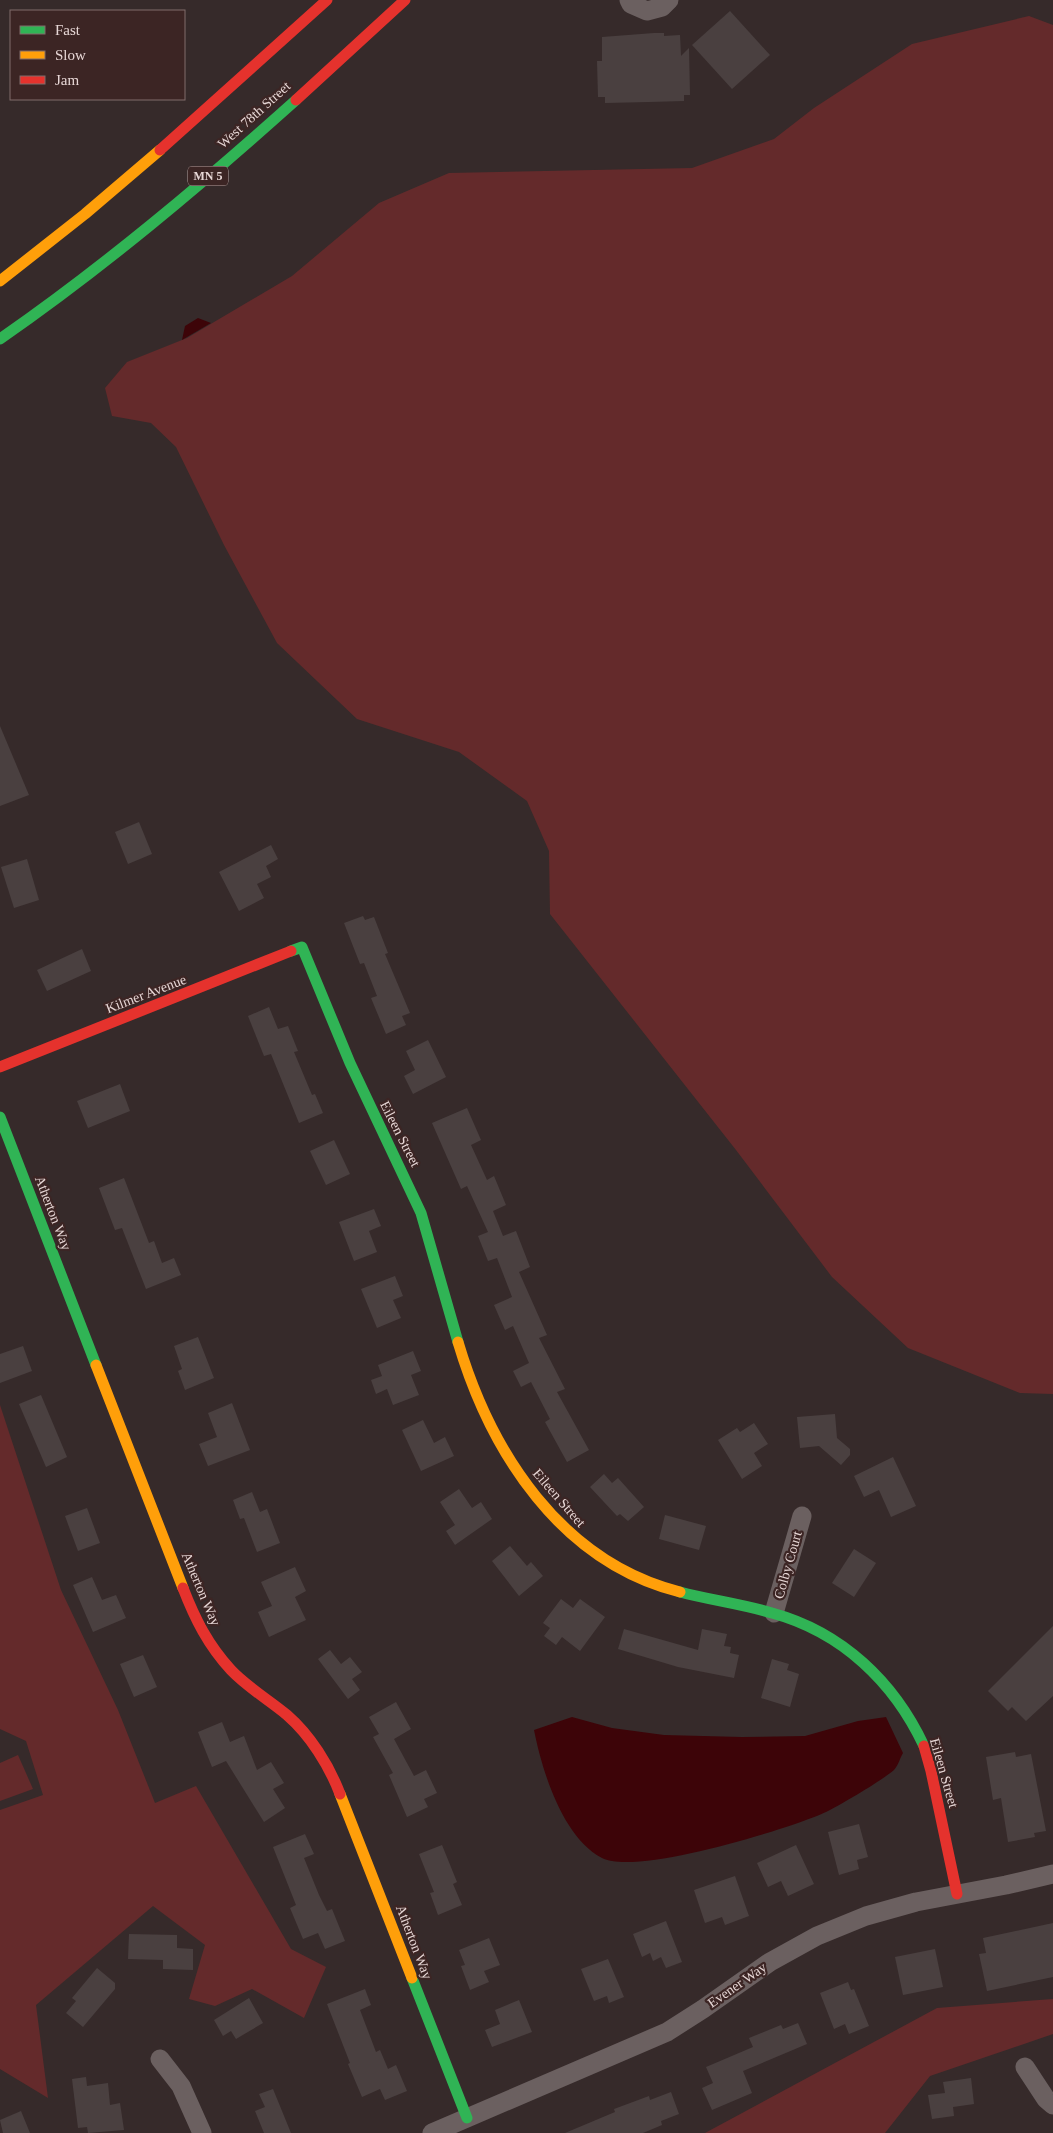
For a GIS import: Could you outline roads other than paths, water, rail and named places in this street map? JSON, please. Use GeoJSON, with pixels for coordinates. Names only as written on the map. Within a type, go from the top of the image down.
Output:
{"type":"FeatureCollection","features":[{"type":"Feature","properties":{"kind":"street"},"geometry":{"type":"LineString","coordinates":[[0,281],[51,243],[142,166],[327,0]]}},
{"type":"Feature","properties":{"kind":"street","name":"West 78th Street"},"geometry":{"type":"LineString","coordinates":[[0,339],[35,316],[142,235],[405,0]]}},
{"type":"Feature","properties":{"kind":"street"},"geometry":{"type":"LineString","coordinates":[[629,0],[632,4],[647,11],[662,7],[670,0]]}},
{"type":"Feature","properties":{"kind":"street","name":"Kilmer Avenue"},"geometry":{"type":"LineString","coordinates":[[0,1067],[302,947]]}},
{"type":"Feature","properties":{"kind":"street","name":"Eileen Street"},"geometry":{"type":"LineString","coordinates":[[302,947],[348,1061],[403,1170],[422,1215],[469,1376],[488,1422],[512,1467],[572,1538],[605,1562],[642,1580],[681,1593],[774,1613],[797,1620],[830,1637],[861,1658],[886,1684],[907,1716],[924,1749],[957,1894]]}},
{"type":"Feature","properties":{"kind":"street","name":"Atherton Way"},"geometry":{"type":"LineString","coordinates":[[0,1117],[196,1621],[212,1647],[232,1671],[289,1717],[316,1748],[337,1786],[467,2118]]}},
{"type":"Feature","properties":{"kind":"street","name":"Colby Court"},"geometry":{"type":"LineString","coordinates":[[774,1613],[802,1516]]}},
{"type":"Feature","properties":{"kind":"street","name":"Evener Way"},"geometry":{"type":"LineString","coordinates":[[432,2133],[667,2032],[770,1962],[817,1936],[866,1916],[957,1894],[1053,1874]]}},
{"type":"Feature","properties":{"kind":"street"},"geometry":{"type":"LineString","coordinates":[[160,2058],[181,2086],[202,2133]]}},
{"type":"Feature","properties":{"kind":"street"},"geometry":{"type":"LineString","coordinates":[[1025,2067],[1046,2100],[1053,2105]]}}]}
